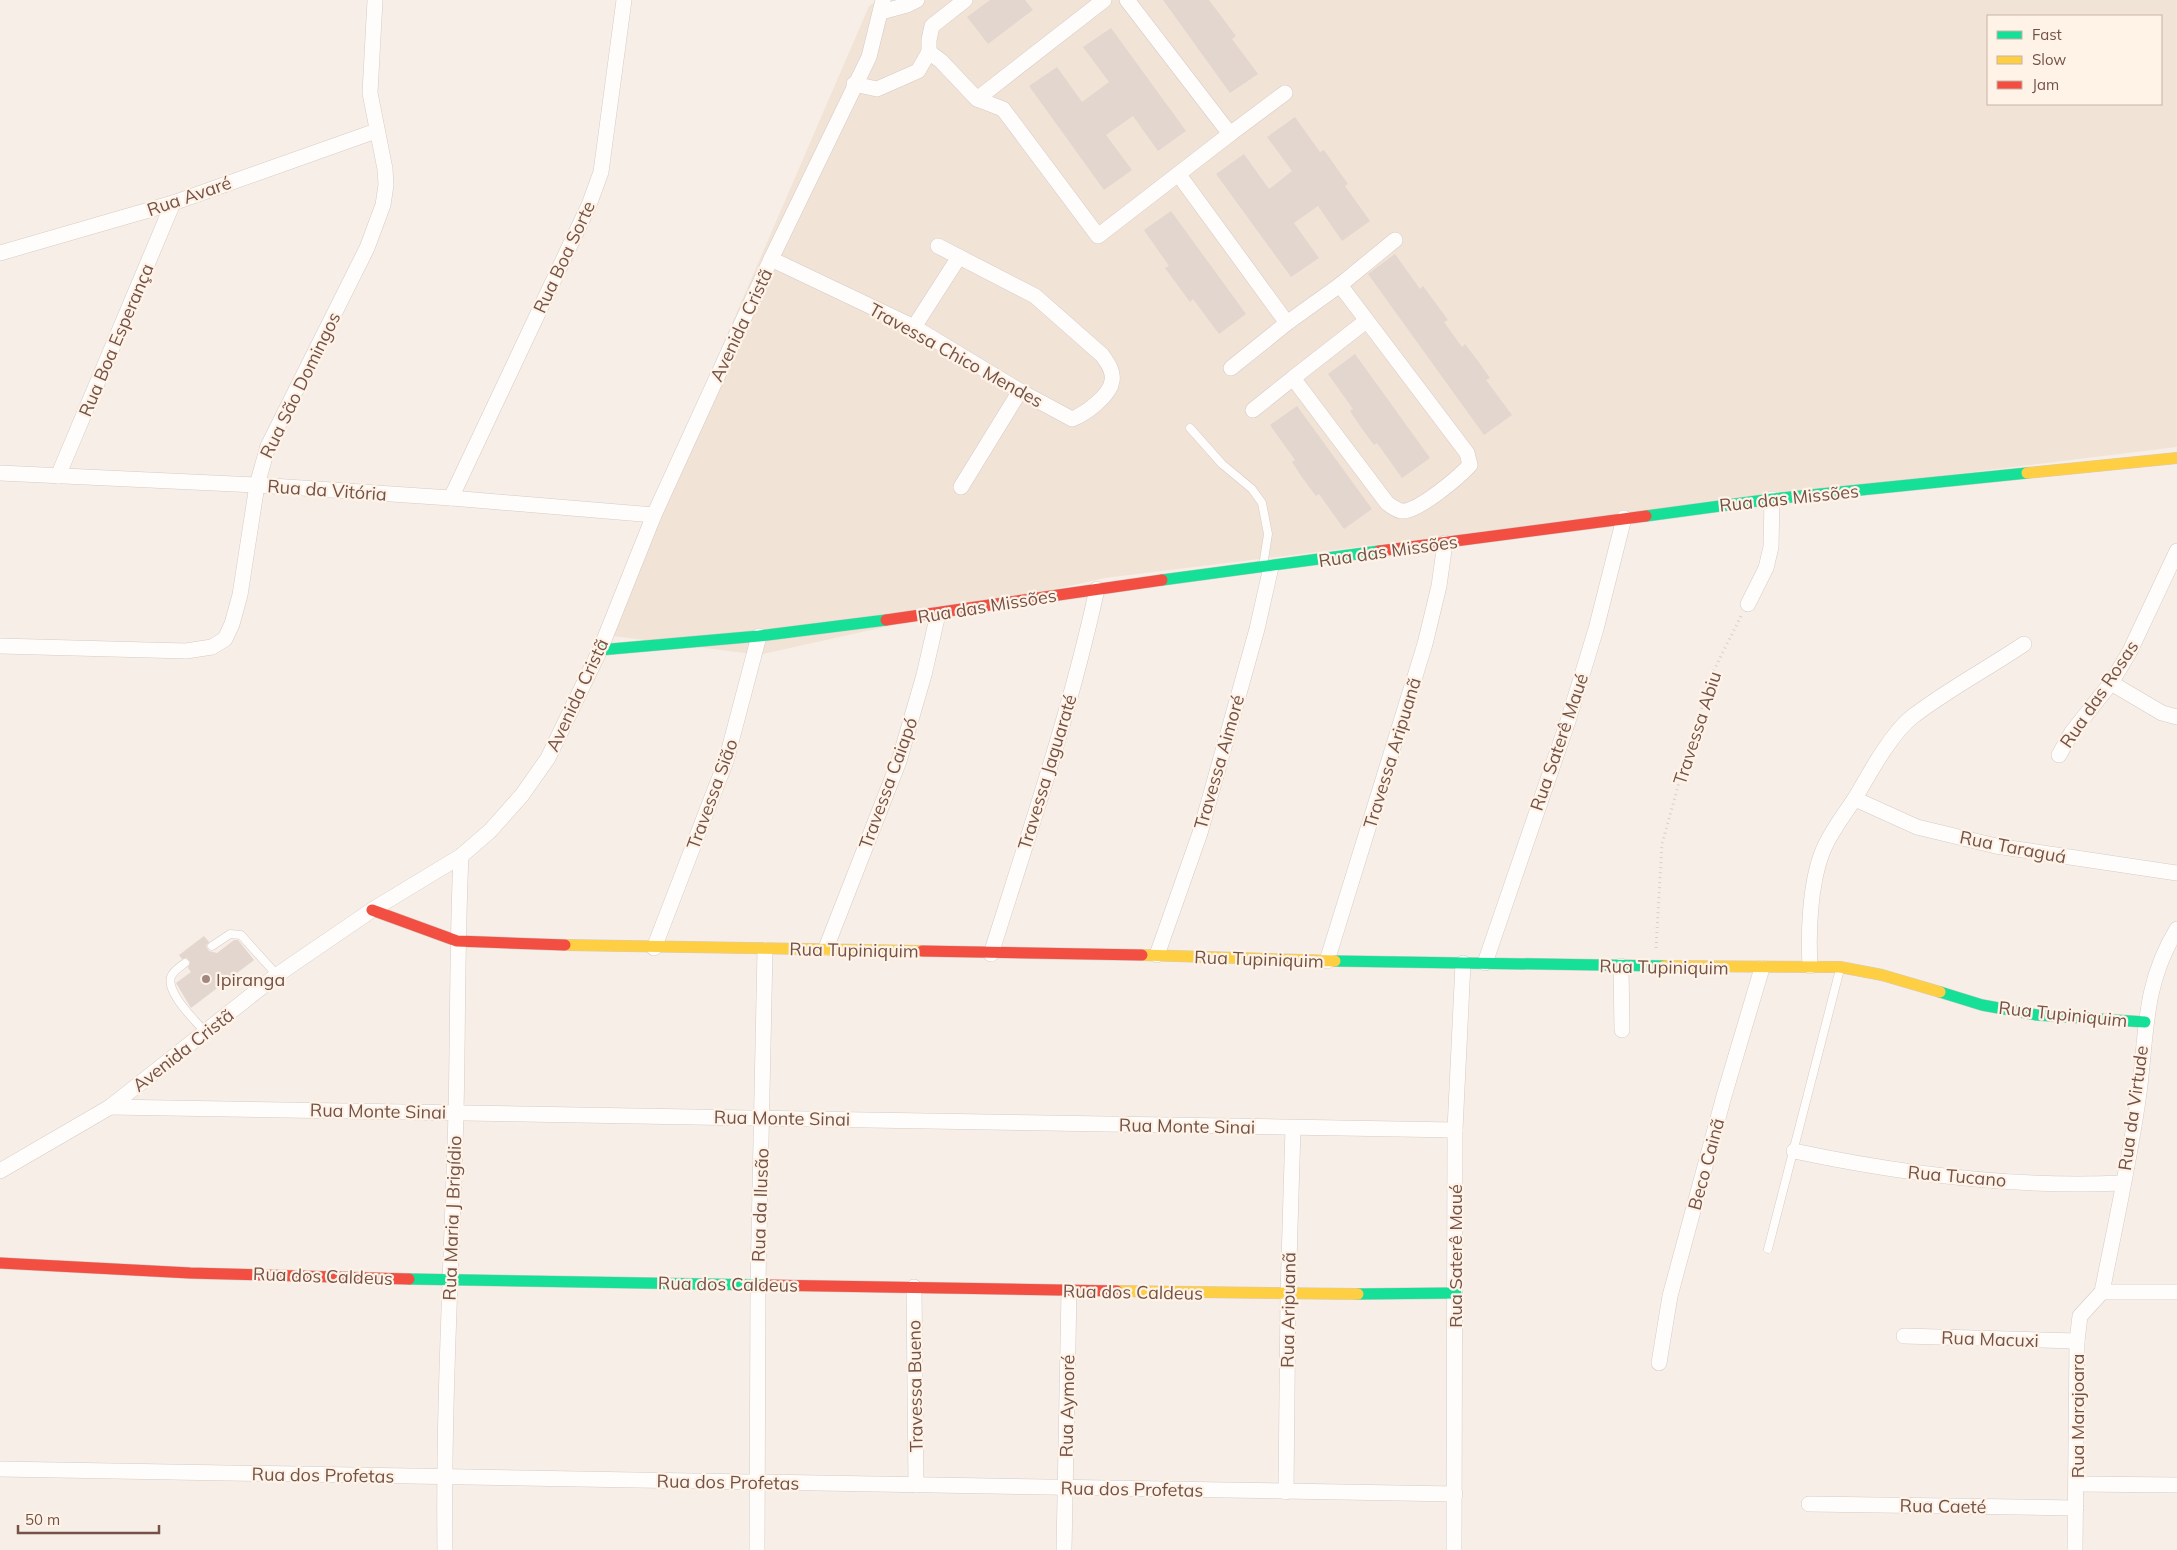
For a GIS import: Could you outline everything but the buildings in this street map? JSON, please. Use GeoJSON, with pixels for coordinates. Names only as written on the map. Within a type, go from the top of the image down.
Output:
{"type":"FeatureCollection","features":[{"type":"Feature","properties":{"kind":"street","name":"Rua São Domingos"},"geometry":{"type":"LineString","coordinates":[[0,646],[186,651],[212,647],[225,639],[232,624],[240,595],[261,466],[276,427],[368,248],[383,205],[386,186],[385,169],[370,93],[375,0]]}},
{"type":"Feature","properties":{"kind":"street","name":"Rua Boa Sorte"},"geometry":{"type":"LineString","coordinates":[[451,498],[589,205],[601,172],[624,0]]}},
{"type":"Feature","properties":{"kind":"street"},"geometry":{"type":"LineString","coordinates":[[882,6],[907,5],[917,0]]}},
{"type":"Feature","properties":{"kind":"street"},"geometry":{"type":"LineString","coordinates":[[854,84],[877,89],[918,72],[929,52],[932,26],[965,0]]}},
{"type":"Feature","properties":{"kind":"street"},"geometry":{"type":"LineString","coordinates":[[977,99],[1104,0]]}},
{"type":"Feature","properties":{"kind":"street"},"geometry":{"type":"LineString","coordinates":[[1127,0],[1230,134]]}},
{"type":"Feature","properties":{"kind":"street","name":"Avenida Cristã"},"geometry":{"type":"LineString","coordinates":[[0,1172],[110,1107],[277,976],[372,910],[461,856],[490,831],[522,795],[548,758],[600,650],[654,515],[771,259],[854,84],[869,57],[882,6]]}},
{"type":"Feature","properties":{"kind":"street"},"geometry":{"type":"LineString","coordinates":[[929,52],[977,99],[1003,108],[1098,236],[1179,176],[1230,134],[1285,93]]}},
{"type":"Feature","properties":{"kind":"street","name":"Rua Avaré"},"geometry":{"type":"LineString","coordinates":[[0,253],[173,203],[376,131]]}},
{"type":"Feature","properties":{"kind":"street"},"geometry":{"type":"LineString","coordinates":[[1179,176],[1287,323]]}},
{"type":"Feature","properties":{"kind":"street","name":"Rua Boa Esperança"},"geometry":{"type":"LineString","coordinates":[[58,476],[173,203]]}},
{"type":"Feature","properties":{"kind":"street"},"geometry":{"type":"LineString","coordinates":[[1231,368],[1287,323],[1340,286],[1395,240]]}},
{"type":"Feature","properties":{"kind":"street"},"geometry":{"type":"LineString","coordinates":[[914,327],[959,257],[938,246]]}},
{"type":"Feature","properties":{"kind":"street","name":"Travessa Chico Mendes"},"geometry":{"type":"LineString","coordinates":[[771,259],[914,327],[1020,391],[1072,419],[1082,415],[1107,392],[1112,380],[1110,367],[1102,355],[1034,296],[959,257]]}},
{"type":"Feature","properties":{"kind":"street"},"geometry":{"type":"LineString","coordinates":[[1293,378],[1387,503],[1400,511],[1412,510],[1461,474],[1470,465],[1467,453],[1340,286]]}},
{"type":"Feature","properties":{"kind":"street"},"geometry":{"type":"LineString","coordinates":[[1253,410],[1366,321]]}},
{"type":"Feature","properties":{"kind":"street"},"geometry":{"type":"LineString","coordinates":[[961,487],[1020,391]]}},
{"type":"Feature","properties":{"kind":"street","name":"Rua das Missões"},"geometry":{"type":"LineString","coordinates":[[600,650],[759,636],[938,614],[1096,589],[1267,568],[1772,498],[2177,458]]}},
{"type":"Feature","properties":{"kind":"street","name":"Rua da Vitória"},"geometry":{"type":"LineString","coordinates":[[0,473],[257,485],[451,498],[654,515]]}},
{"type":"Feature","properties":{"kind":"street"},"geometry":{"type":"LineString","coordinates":[[1748,604],[1766,568],[1771,547],[1772,498]]}},
{"type":"Feature","properties":{"kind":"street","name":"Rua Saterê Maué"},"geometry":{"type":"LineString","coordinates":[[1485,963],[1568,721],[1596,629],[1624,518]]}},
{"type":"Feature","properties":{"kind":"street","name":"Travessa Aripuanã"},"geometry":{"type":"LineString","coordinates":[[1327,961],[1425,644],[1439,586],[1445,543]]}},
{"type":"Feature","properties":{"kind":"street","name":"Rua das Rosas"},"geometry":{"type":"LineString","coordinates":[[2059,755],[2072,732],[2111,683],[2146,619],[2177,550]]}},
{"type":"Feature","properties":{"kind":"street","name":"Travessa Aimoré"},"geometry":{"type":"LineString","coordinates":[[1157,955],[1200,833],[1257,629],[1267,568]]}},
{"type":"Feature","properties":{"kind":"street","name":"Travessa Jaguaraté"},"geometry":{"type":"LineString","coordinates":[[991,954],[1048,776],[1086,640],[1096,589]]}},
{"type":"Feature","properties":{"kind":"street","name":"Travessa Caiapó"},"geometry":{"type":"LineString","coordinates":[[826,948],[899,762],[924,674],[938,614]]}},
{"type":"Feature","properties":{"kind":"street","name":"Travessa Sião"},"geometry":{"type":"LineString","coordinates":[[654,948],[726,761],[759,636]]}},
{"type":"Feature","properties":{"kind":"street"},"geometry":{"type":"LineString","coordinates":[[1810,966],[1809,942],[1814,890],[1822,854],[1838,822],[1855,798],[1876,762],[1910,719],[1960,684],[2024,644]]}},
{"type":"Feature","properties":{"kind":"street"},"geometry":{"type":"LineString","coordinates":[[2111,683],[2162,713],[2177,717]]}},
{"type":"Feature","properties":{"kind":"street","name":"Rua Taraguá"},"geometry":{"type":"LineString","coordinates":[[1855,798],[1917,826],[1988,844],[2177,873]]}},
{"type":"Feature","properties":{"kind":"street","name":"Rua Maria J Brigídio"},"geometry":{"type":"LineString","coordinates":[[445,1550],[444,1477],[456,1112],[457,941],[461,856]]}},
{"type":"Feature","properties":{"kind":"street","name":"Rua Tupiniquim"},"geometry":{"type":"LineString","coordinates":[[372,910],[457,941],[654,948],[765,950],[826,948],[991,954],[1157,955],[1327,961],[1762,968],[1840,967],[1882,976],[1982,1005],[2037,1015],[2145,1022]]}},
{"type":"Feature","properties":{"kind":"street","name":"Rua da Virtude"},"geometry":{"type":"LineString","coordinates":[[2102,1292],[2139,1092],[2150,989],[2165,948],[2177,929]]}},
{"type":"Feature","properties":{"kind":"street","name":"Rua da Ilusão"},"geometry":{"type":"LineString","coordinates":[[757,1550],[759,1482],[758,1284],[763,1118],[765,950]]}},
{"type":"Feature","properties":{"kind":"street","name":"Rua Saterê Maué"},"geometry":{"type":"LineString","coordinates":[[1454,1550],[1455,1130],[1463,963]]}},
{"type":"Feature","properties":{"kind":"street"},"geometry":{"type":"LineString","coordinates":[[1621,966],[1622,1030]]}},
{"type":"Feature","properties":{"kind":"street","name":"Beco Cainã"},"geometry":{"type":"LineString","coordinates":[[1659,1363],[1670,1296],[1724,1096],[1762,968]]}},
{"type":"Feature","properties":{"kind":"street","name":"Rua Monte Sinai"},"geometry":{"type":"LineString","coordinates":[[110,1107],[1455,1130]]}},
{"type":"Feature","properties":{"kind":"street","name":"Rua Aripuanã"},"geometry":{"type":"LineString","coordinates":[[1286,1492],[1288,1295],[1293,1128]]}},
{"type":"Feature","properties":{"kind":"street","name":"Rua Tucano"},"geometry":{"type":"LineString","coordinates":[[1794,1152],[1873,1168],[1930,1175],[2066,1184],[2122,1183]]}},
{"type":"Feature","properties":{"kind":"street","name":"Rua dos Caldeus"},"geometry":{"type":"LineString","coordinates":[[0,1262],[67,1267],[449,1280],[758,1284],[1288,1295],[1456,1294]]}},
{"type":"Feature","properties":{"kind":"street","name":"Travessa Bueno"},"geometry":{"type":"LineString","coordinates":[[914,1287],[916,1485]]}},
{"type":"Feature","properties":{"kind":"street","name":"Rua Aymoré"},"geometry":{"type":"LineString","coordinates":[[1064,1550],[1069,1291]]}},
{"type":"Feature","properties":{"kind":"street"},"geometry":{"type":"LineString","coordinates":[[2102,1292],[2177,1292]]}},
{"type":"Feature","properties":{"kind":"street","name":"Rua Marajoara"},"geometry":{"type":"LineString","coordinates":[[2076,1550],[2077,1341],[2080,1316],[2102,1292]]}},
{"type":"Feature","properties":{"kind":"street","name":"Rua Macuxi"},"geometry":{"type":"LineString","coordinates":[[1904,1336],[2077,1341]]}},
{"type":"Feature","properties":{"kind":"street","name":"Rua dos Profetas"},"geometry":{"type":"LineString","coordinates":[[0,1469],[1455,1494]]}},
{"type":"Feature","properties":{"kind":"street"},"geometry":{"type":"LineString","coordinates":[[2077,1484],[2177,1485]]}},
{"type":"Feature","properties":{"kind":"street","name":"Rua Caeté"},"geometry":{"type":"LineString","coordinates":[[1809,1504],[2076,1508]]}},
{"type":"Feature","properties":{"kind":"lane"},"geometry":{"type":"LineString","coordinates":[[1190,428],[1222,464],[1252,490],[1262,503],[1268,534],[1267,568]]}},
{"type":"Feature","properties":{"kind":"lane"},"geometry":{"type":"LineString","coordinates":[[212,946],[230,934],[241,935],[277,976]]}},
{"type":"Feature","properties":{"kind":"lane"},"geometry":{"type":"LineString","coordinates":[[185,963],[172,974],[170,986],[175,996],[205,1032]]}},
{"type":"Feature","properties":{"kind":"lane"},"geometry":{"type":"LineString","coordinates":[[1768,1249],[1840,967]]}},
{"type":"Feature","properties":{"kind":"path","name":"Travessa Abiu"},"geometry":{"type":"LineString","coordinates":[[1656,966],[1662,844],[1682,772],[1714,672],[1748,604]]}},
{"type":"Feature","properties":{"kind":"shaded area"},"geometry":{"type":"Polygon","coordinates":[[[877,0],[2177,0],[2177,447],[1105,578],[759,655],[598,634],[869,6],[877,0]]]}},
{"type":"Feature","properties":{"kind":"traffic: fast"},"geometry":{"type":"LineString","coordinates":[[1646,516],[1772,499],[2027,473]]}},
{"type":"Feature","properties":{"kind":"traffic: fast"},"geometry":{"type":"LineString","coordinates":[[1162,580],[1379,551]]}},
{"type":"Feature","properties":{"kind":"traffic: fast"},"geometry":{"type":"LineString","coordinates":[[600,650],[759,636],[886,620]]}},
{"type":"Feature","properties":{"kind":"traffic: fast"},"geometry":{"type":"LineString","coordinates":[[1335,961],[1664,966]]}},
{"type":"Feature","properties":{"kind":"traffic: fast"},"geometry":{"type":"LineString","coordinates":[[1940,992],[1982,1005],[2037,1015],[2145,1022]]}},
{"type":"Feature","properties":{"kind":"traffic: fast"},"geometry":{"type":"LineString","coordinates":[[409,1279],[763,1285]]}},
{"type":"Feature","properties":{"kind":"traffic: fast"},"geometry":{"type":"LineString","coordinates":[[1358,1294],[1456,1293]]}},
{"type":"Feature","properties":{"kind":"traffic: slow"},"geometry":{"type":"LineString","coordinates":[[2027,473],[2177,458]]}},
{"type":"Feature","properties":{"kind":"traffic: slow"},"geometry":{"type":"LineString","coordinates":[[565,945],[922,951]]}},
{"type":"Feature","properties":{"kind":"traffic: slow"},"geometry":{"type":"LineString","coordinates":[[1142,955],[1335,961]]}},
{"type":"Feature","properties":{"kind":"traffic: slow"},"geometry":{"type":"LineString","coordinates":[[1664,966],[1840,967],[1882,975],[1940,992]]}},
{"type":"Feature","properties":{"kind":"traffic: slow"},"geometry":{"type":"LineString","coordinates":[[1117,1291],[1358,1294]]}},
{"type":"Feature","properties":{"kind":"traffic: jam"},"geometry":{"type":"LineString","coordinates":[[1379,551],[1646,516]]}},
{"type":"Feature","properties":{"kind":"traffic: jam"},"geometry":{"type":"LineString","coordinates":[[886,620],[1162,580]]}},
{"type":"Feature","properties":{"kind":"traffic: jam"},"geometry":{"type":"LineString","coordinates":[[372,910],[457,941],[565,945]]}},
{"type":"Feature","properties":{"kind":"traffic: jam"},"geometry":{"type":"LineString","coordinates":[[922,951],[1142,955]]}},
{"type":"Feature","properties":{"kind":"traffic: jam"},"geometry":{"type":"LineString","coordinates":[[0,1263],[190,1273],[409,1279]]}},
{"type":"Feature","properties":{"kind":"traffic: jam"},"geometry":{"type":"LineString","coordinates":[[763,1285],[1117,1291]]}},
{"type":"Feature","properties":{"kind":"place","name":"Ipiranga"},"geometry":{"type":"Point","coordinates":[206,979]}}]}
